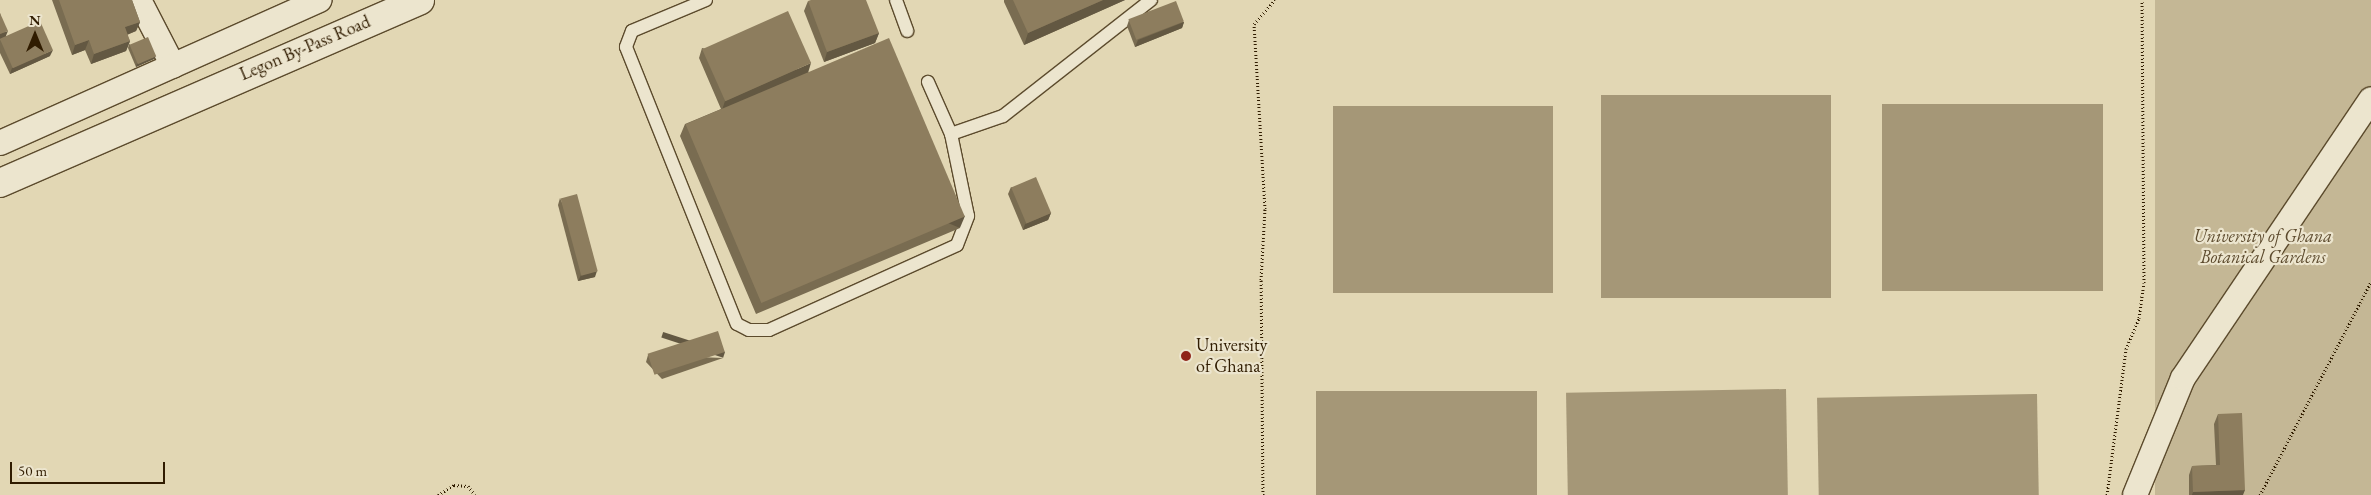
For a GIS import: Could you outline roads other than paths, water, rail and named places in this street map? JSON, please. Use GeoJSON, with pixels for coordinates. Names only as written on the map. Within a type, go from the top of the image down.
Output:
{"type":"FeatureCollection","features":[{"type":"Feature","properties":{"kind":"street"},"geometry":{"type":"LineString","coordinates":[[139,0],[174,66]]}},
{"type":"Feature","properties":{"kind":"street"},"geometry":{"type":"LineString","coordinates":[[0,143],[320,0]]}},
{"type":"Feature","properties":{"kind":"street","name":"Legon By-Pass Road"},"geometry":{"type":"LineString","coordinates":[[0,183],[191,96],[420,0]]}},
{"type":"Feature","properties":{"kind":"street"},"geometry":{"type":"LineString","coordinates":[[2135,495],[2183,378],[2371,99]]}},
{"type":"Feature","properties":{"kind":"lane"},"geometry":{"type":"LineString","coordinates":[[706,0],[632,31],[626,47],[737,324],[749,330],[769,330],[957,245],[968,216],[951,134],[928,82]]}},
{"type":"Feature","properties":{"kind":"lane"},"geometry":{"type":"LineString","coordinates":[[896,0],[907,31]]}},
{"type":"Feature","properties":{"kind":"lane"},"geometry":{"type":"LineString","coordinates":[[951,134],[1003,116],[1151,0]]}},
{"type":"Feature","properties":{"kind":"place","name":"University of Ghana"},"geometry":{"type":"Point","coordinates":[1186,356]}},
{"type":"Feature","properties":{"kind":"park label","name":"University of Ghana Botanical Gardens"},"geometry":{"type":"Point","coordinates":[2263,247]}}]}
